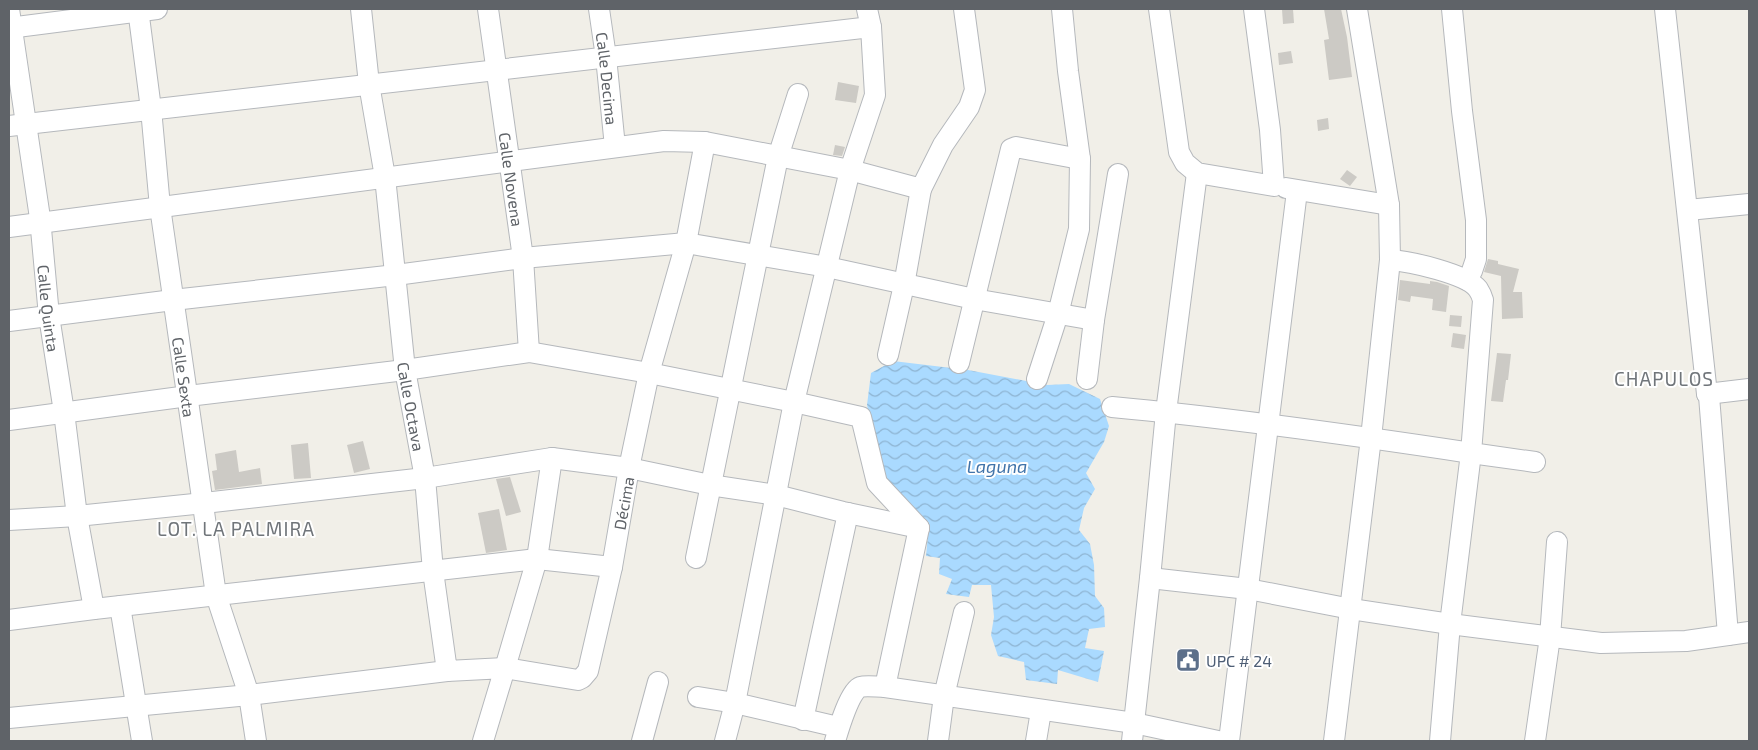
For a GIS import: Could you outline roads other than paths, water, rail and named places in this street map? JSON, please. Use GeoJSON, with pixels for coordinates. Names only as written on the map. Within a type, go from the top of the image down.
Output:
{"type":"FeatureCollection","features":[{"type":"Feature","properties":{"kind":"street"},"geometry":{"type":"LineString","coordinates":[[10,21],[36,9]]}},
{"type":"Feature","properties":{"kind":"street","name":"Calle Octava"},"geometry":{"type":"LineString","coordinates":[[360,9],[384,177],[405,370],[425,478],[433,570],[447,670]]}},
{"type":"Feature","properties":{"kind":"street","name":"Calle Novena"},"geometry":{"type":"LineString","coordinates":[[488,9],[523,258],[530,352]]}},
{"type":"Feature","properties":{"kind":"street","name":"Calle Decima"},"geometry":{"type":"LineString","coordinates":[[599,9],[616,147]]}},
{"type":"Feature","properties":{"kind":"street"},"geometry":{"type":"LineString","coordinates":[[888,355],[904,285],[921,189],[943,145],[969,107],[975,90],[964,9]]}},
{"type":"Feature","properties":{"kind":"street"},"geometry":{"type":"LineString","coordinates":[[1038,379],[1058,314],[1079,229],[1080,159],[1062,9]]}},
{"type":"Feature","properties":{"kind":"street"},"geometry":{"type":"LineString","coordinates":[[1159,9],[1179,152],[1185,163],[1197,173],[1389,205]]}},
{"type":"Feature","properties":{"kind":"street"},"geometry":{"type":"LineString","coordinates":[[1254,9],[1270,130],[1274,186]]}},
{"type":"Feature","properties":{"kind":"street"},"geometry":{"type":"LineString","coordinates":[[1334,741],[1371,438],[1390,260],[1389,205],[1357,9]]}},
{"type":"Feature","properties":{"kind":"street"},"geometry":{"type":"LineString","coordinates":[[1452,9],[1462,111],[1476,220],[1476,259],[1467,280]]}},
{"type":"Feature","properties":{"kind":"street"},"geometry":{"type":"LineString","coordinates":[[1666,9],[1708,396],[1728,635]]}},
{"type":"Feature","properties":{"kind":"street"},"geometry":{"type":"LineString","coordinates":[[10,21],[144,10]]}},
{"type":"Feature","properties":{"kind":"street","name":"Calle Sexta"},"geometry":{"type":"LineString","coordinates":[[144,10],[160,207],[216,595],[249,694],[256,741]]}},
{"type":"Feature","properties":{"kind":"street"},"geometry":{"type":"LineString","coordinates":[[18,125],[606,57],[869,18],[875,95],[850,170],[794,402],[735,703],[725,741]]}},
{"type":"Feature","properties":{"kind":"street","name":"Calle Quinta"},"geometry":{"type":"LineString","coordinates":[[10,21],[18,125],[40,223],[49,316],[64,412],[77,516],[94,609]]}},
{"type":"Feature","properties":{"kind":"street"},"geometry":{"type":"LineString","coordinates":[[696,558],[778,157],[798,94]]}},
{"type":"Feature","properties":{"kind":"street"},"geometry":{"type":"LineString","coordinates":[[9,227],[664,141],[706,142],[850,170],[921,189]]}},
{"type":"Feature","properties":{"kind":"street","name":"Décima"},"geometry":{"type":"LineString","coordinates":[[505,668],[578,680],[588,671],[612,567],[629,468],[649,373],[686,243],[706,142]]}},
{"type":"Feature","properties":{"kind":"street"},"geometry":{"type":"LineString","coordinates":[[959,363],[1011,149],[1016,147],[1080,159]]}},
{"type":"Feature","properties":{"kind":"street"},"geometry":{"type":"LineString","coordinates":[[1133,732],[1166,412],[1197,173]]}},
{"type":"Feature","properties":{"kind":"street"},"geometry":{"type":"LineString","coordinates":[[1087,378],[1094,320],[1118,174]]}},
{"type":"Feature","properties":{"kind":"street"},"geometry":{"type":"LineString","coordinates":[[1229,741],[1297,191]]}},
{"type":"Feature","properties":{"kind":"street"},"geometry":{"type":"LineString","coordinates":[[1688,210],[1749,204]]}},
{"type":"Feature","properties":{"kind":"street"},"geometry":{"type":"LineString","coordinates":[[9,321],[523,258],[686,243],[827,268],[974,299],[1094,320]]}},
{"type":"Feature","properties":{"kind":"street"},"geometry":{"type":"LineString","coordinates":[[1390,260],[1404,260],[1467,280],[1478,288],[1483,300],[1471,453],[1450,624],[1440,741]]}},
{"type":"Feature","properties":{"kind":"street"},"geometry":{"type":"LineString","coordinates":[[9,420],[405,370],[530,352],[649,373],[862,417],[877,483],[919,528]]}},
{"type":"Feature","properties":{"kind":"street"},"geometry":{"type":"LineString","coordinates":[[1707,394],[1749,389]]}},
{"type":"Feature","properties":{"kind":"street"},"geometry":{"type":"LineString","coordinates":[[1112,407],[1371,438],[1536,462]]}},
{"type":"Feature","properties":{"kind":"street"},"geometry":{"type":"LineString","coordinates":[[9,520],[77,516],[425,478],[552,458],[629,468],[710,485],[776,495],[919,528]]}},
{"type":"Feature","properties":{"kind":"street"},"geometry":{"type":"LineString","coordinates":[[483,741],[537,559],[552,458]]}},
{"type":"Feature","properties":{"kind":"street"},"geometry":{"type":"LineString","coordinates":[[803,720],[848,513]]}},
{"type":"Feature","properties":{"kind":"street"},"geometry":{"type":"LineString","coordinates":[[885,687],[919,528]]}},
{"type":"Feature","properties":{"kind":"street"},"geometry":{"type":"LineString","coordinates":[[1535,741],[1550,637],[1557,542]]}},
{"type":"Feature","properties":{"kind":"street"},"geometry":{"type":"LineString","coordinates":[[9,620],[537,559],[612,567]]}},
{"type":"Feature","properties":{"kind":"street"},"geometry":{"type":"LineString","coordinates":[[1150,578],[1248,589],[1350,609],[1601,643],[1686,641],[1749,632]]}},
{"type":"Feature","properties":{"kind":"street"},"geometry":{"type":"LineString","coordinates":[[120,606],[142,741]]}},
{"type":"Feature","properties":{"kind":"street"},"geometry":{"type":"LineString","coordinates":[[938,741],[944,696],[964,612]]}},
{"type":"Feature","properties":{"kind":"street"},"geometry":{"type":"LineString","coordinates":[[9,718],[249,694],[447,670],[505,668]]}},
{"type":"Feature","properties":{"kind":"street"},"geometry":{"type":"LineString","coordinates":[[642,741],[658,682]]}},
{"type":"Feature","properties":{"kind":"street"},"geometry":{"type":"LineString","coordinates":[[698,697],[735,703],[803,720],[837,734],[854,690],[860,687],[885,687],[1041,710],[1133,732],[1218,741]]}},
{"type":"Feature","properties":{"kind":"street"},"geometry":{"type":"LineString","coordinates":[[1036,741],[1041,710]]}},
{"type":"Feature","properties":{"kind":"water","name":"Laguna"},"geometry":{"type":"Polygon","coordinates":[[[893,361],[968,370],[1047,385],[1069,384],[1100,399],[1109,426],[1104,442],[1086,473],[1095,489],[1084,508],[1079,530],[1090,544],[1094,565],[1095,596],[1104,608],[1105,627],[1089,629],[1085,648],[1104,651],[1098,682],[1058,670],[1057,684],[1026,680],[1024,662],[998,656],[991,635],[994,617],[991,585],[972,585],[969,597],[946,594],[952,579],[939,574],[940,558],[926,556],[929,523],[884,477],[867,405],[871,373],[893,361]]]}},
{"type":"Feature","properties":{"kind":"place","name":"UPC # 24"},"geometry":{"type":"Point","coordinates":[1188,660]}},
{"type":"Feature","properties":{"kind":"district","name":"CHAPULOS"},"geometry":{"type":"Point","coordinates":[1664,378]}},
{"type":"Feature","properties":{"kind":"district","name":"LOT. LA PALMIRA"},"geometry":{"type":"Point","coordinates":[236,528]}}]}
